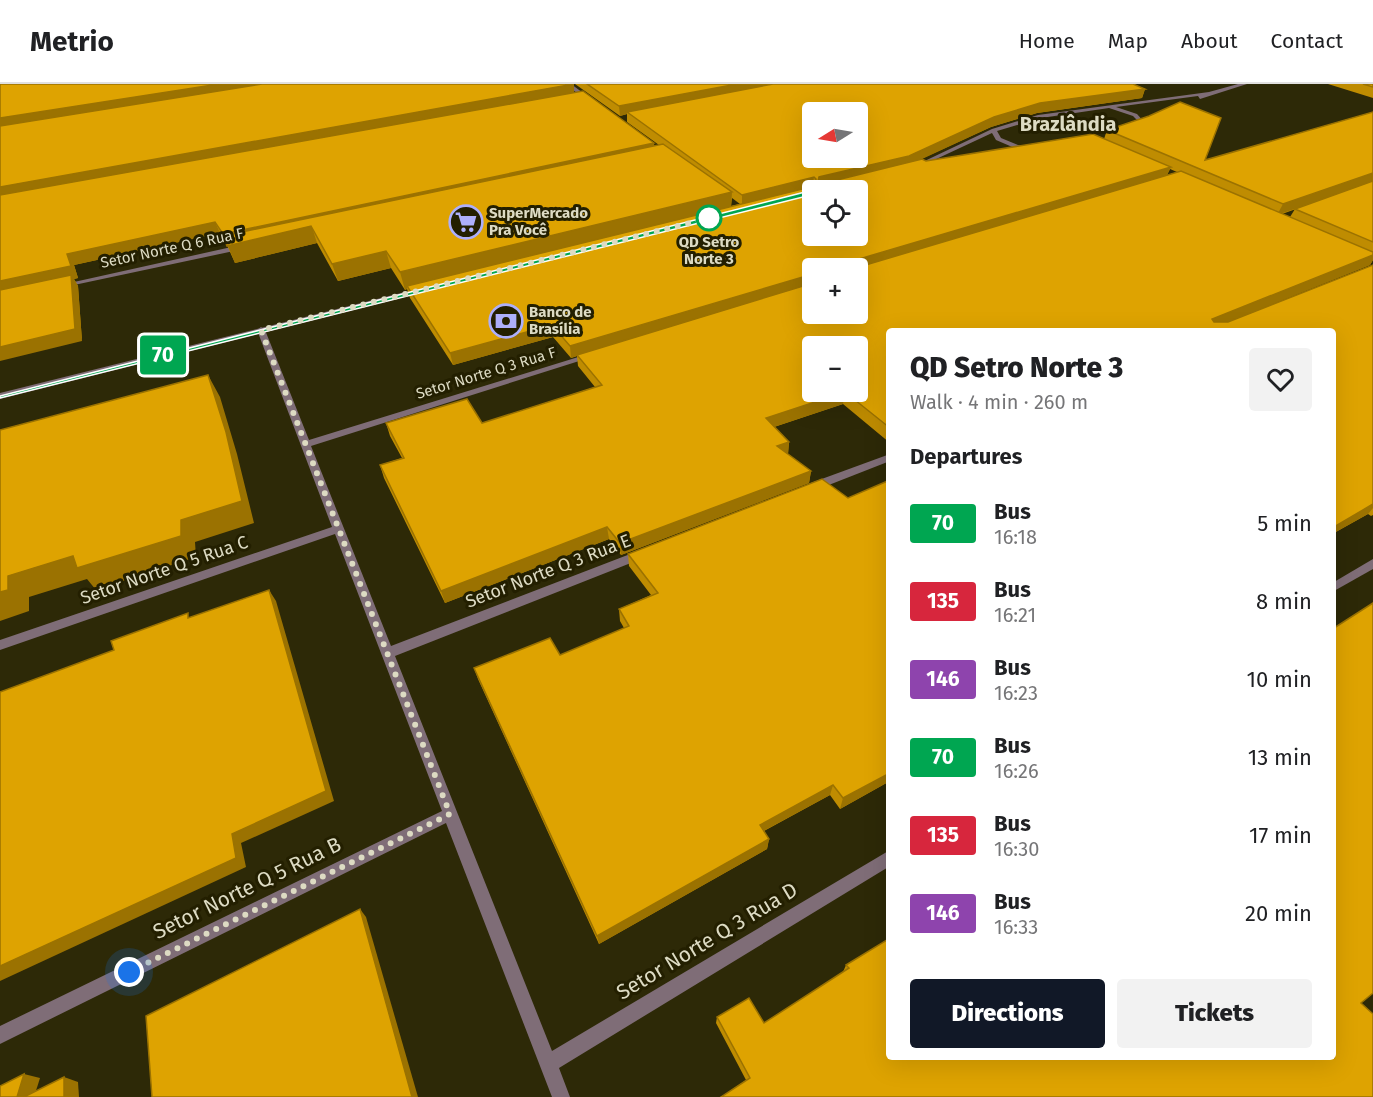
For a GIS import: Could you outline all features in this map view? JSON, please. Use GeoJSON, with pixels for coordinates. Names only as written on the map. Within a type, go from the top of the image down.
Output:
{"type":"FeatureCollection","features":[{"type":"Feature","properties":{"kind":"street"},"geometry":{"type":"LineString","coordinates":[[568,84],[601,108]]}},
{"type":"Feature","properties":{"kind":"street"},"geometry":{"type":"LineString","coordinates":[[943,164],[910,169],[994,130],[1040,116],[1208,93],[1244,84]]}},
{"type":"Feature","properties":{"kind":"street"},"geometry":{"type":"LineString","coordinates":[[1179,106],[1208,93]]}},
{"type":"Feature","properties":{"kind":"street"},"geometry":{"type":"LineString","coordinates":[[573,98],[585,96]]}},
{"type":"Feature","properties":{"kind":"street"},"geometry":{"type":"LineString","coordinates":[[1098,107],[1128,112],[1142,123]]}},
{"type":"Feature","properties":{"kind":"street"},"geometry":{"type":"LineString","coordinates":[[1132,127],[1151,119]]}},
{"type":"Feature","properties":{"kind":"street"},"geometry":{"type":"LineString","coordinates":[[994,130],[998,139],[1006,143],[1041,150],[1008,154]]}},
{"type":"Feature","properties":{"kind":"street","name":"Setor Norte Q 6 Rua F"},"geometry":{"type":"LineString","coordinates":[[47,289],[257,243]]}},
{"type":"Feature","properties":{"kind":"street"},"geometry":{"type":"LineString","coordinates":[[0,396],[430,288]]}},
{"type":"Feature","properties":{"kind":"street"},"geometry":{"type":"LineString","coordinates":[[261,330],[561,1097]]}},
{"type":"Feature","properties":{"kind":"street","name":"Setor Norte Q 3 Rua F"},"geometry":{"type":"LineString","coordinates":[[306,444],[596,355]]}},
{"type":"Feature","properties":{"kind":"street"},"geometry":{"type":"LineString","coordinates":[[800,492],[886,459]]}},
{"type":"Feature","properties":{"kind":"street","name":"Setor Norte Q 5 Rua C"},"geometry":{"type":"LineString","coordinates":[[0,645],[339,529]]}},
{"type":"Feature","properties":{"kind":"street","name":"Setor Norte Q 3 Rua E"},"geometry":{"type":"LineString","coordinates":[[388,653],[655,549]]}},
{"type":"Feature","properties":{"kind":"street"},"geometry":{"type":"LineString","coordinates":[[1336,586],[1373,563]]}},
{"type":"Feature","properties":{"kind":"street","name":"Setor Norte Q 5 Rua B"},"geometry":{"type":"LineString","coordinates":[[0,1035],[450,814]]}},
{"type":"Feature","properties":{"kind":"street","name":"Setor Norte Q 3 Rua D"},"geometry":{"type":"LineString","coordinates":[[548,1064],[886,859]]}},
{"type":"Feature","properties":{"kind":"building"},"geometry":{"type":"Polygon","coordinates":[[[0,84],[219,84],[0,118],[0,84]]]}},
{"type":"Feature","properties":{"kind":"building"},"geometry":{"type":"Polygon","coordinates":[[[262,84],[574,84],[0,187],[0,126],[262,84]]]}},
{"type":"Feature","properties":{"kind":"building"},"geometry":{"type":"Polygon","coordinates":[[[587,84],[737,84],[619,106],[587,84]]]}},
{"type":"Feature","properties":{"kind":"building"},"geometry":{"type":"Polygon","coordinates":[[[773,84],[1133,84],[1145,89],[1040,103],[994,117],[909,156],[868,166],[868,102],[802,102],[802,168],[858,168],[819,177],[818,180],[814,177],[742,195],[627,112],[773,84]]]}},
{"type":"Feature","properties":{"kind":"building"},"geometry":{"type":"Polygon","coordinates":[[[583,91],[654,143],[223,234],[215,222],[67,254],[71,266],[0,281],[0,195],[583,91]]]}},
{"type":"Feature","properties":{"kind":"building"},"geometry":{"type":"Polygon","coordinates":[[[1180,102],[1221,118],[1205,160],[1373,112],[1373,173],[1283,204],[1107,130],[1149,116],[1180,102]]]}},
{"type":"Feature","properties":{"kind":"building"},"geometry":{"type":"Polygon","coordinates":[[[1093,134],[1171,167],[862,258],[802,258],[802,277],[570,346],[552,325],[450,353],[407,286],[802,189],[802,246],[868,246],[868,180],[837,180],[922,159],[926,161],[1093,134]]]}},
{"type":"Feature","properties":{"kind":"building"},"geometry":{"type":"Polygon","coordinates":[[[663,144],[732,192],[400,272],[386,251],[332,264],[311,226],[227,246],[223,236],[663,144]]]}},
{"type":"Feature","properties":{"kind":"building"},"geometry":{"type":"Polygon","coordinates":[[[1181,171],[1373,252],[1373,255],[1212,319],[1214,322],[1228,322],[1373,265],[1373,504],[1336,526],[1336,328],[886,328],[886,425],[858,402],[868,402],[868,336],[802,336],[802,402],[815,402],[766,418],[789,442],[777,446],[811,471],[620,543],[607,527],[441,591],[380,465],[404,458],[386,423],[467,399],[482,423],[602,385],[577,355],[802,286],[802,324],[868,324],[868,264],[1181,171]]]}},
{"type":"Feature","properties":{"kind":"building"},"geometry":{"type":"Polygon","coordinates":[[[1373,181],[1373,242],[1295,209],[1373,181]]]}},
{"type":"Feature","properties":{"kind":"building"},"geometry":{"type":"Polygon","coordinates":[[[71,275],[75,329],[0,347],[0,290],[71,275]]]}},
{"type":"Feature","properties":{"kind":"building"},"geometry":{"type":"Polygon","coordinates":[[[208,375],[226,432],[242,501],[181,520],[181,536],[77,568],[73,556],[8,576],[8,590],[0,592],[0,430],[208,375]]]}},
{"type":"Feature","properties":{"kind":"building"},"geometry":{"type":"Polygon","coordinates":[[[822,479],[848,498],[886,482],[886,775],[843,798],[833,785],[760,825],[769,839],[597,936],[474,668],[550,638],[560,655],[629,626],[619,609],[658,593],[628,554],[822,479]]]}},
{"type":"Feature","properties":{"kind":"building"},"geometry":{"type":"Polygon","coordinates":[[[269,590],[326,791],[232,834],[236,858],[0,966],[0,692],[114,650],[111,641],[188,613],[188,618],[269,590]]]}},
{"type":"Feature","properties":{"kind":"building"},"geometry":{"type":"Polygon","coordinates":[[[1373,603],[1373,993],[1361,1003],[1373,1014],[1373,1097],[721,1097],[750,1078],[717,1017],[749,998],[764,1023],[849,968],[846,965],[886,940],[886,1060],[1336,1060],[1336,627],[1373,603]]]}},
{"type":"Feature","properties":{"kind":"building"},"geometry":{"type":"Polygon","coordinates":[[[360,909],[412,1097],[152,1097],[146,1016],[360,909]]]}},
{"type":"Feature","properties":{"kind":"building"},"geometry":{"type":"Polygon","coordinates":[[[24,1074],[17,1097],[0,1097],[0,1086],[24,1074]]]}},
{"type":"Feature","properties":{"kind":"building"},"geometry":{"type":"Polygon","coordinates":[[[64,1077],[64,1097],[24,1097],[64,1077]]]}},
{"type":"Feature","properties":{"kind":"bus line","name":"70"},"geometry":{"type":"LineString","coordinates":[[0,396],[802,195]]}},
{"type":"Feature","properties":{"kind":"place","name":"QD Setro Norte 3"},"geometry":{"type":"Point","coordinates":[709,218]}},
{"type":"Feature","properties":{"kind":"place","name":"SuperMercado Pra Você"},"geometry":{"type":"Point","coordinates":[466,222]}},
{"type":"Feature","properties":{"kind":"place","name":"Banco de Brasília"},"geometry":{"type":"Point","coordinates":[506,321]}},
{"type":"Feature","properties":{"kind":"district","name":"Brazlândia"},"geometry":{"type":"Point","coordinates":[1068,124]}},
{"type":"Feature","properties":{"kind":"route"},"geometry":{"type":"LineString","coordinates":[[129,972],[450,814],[261,330],[718,216],[709,218]]}}]}
